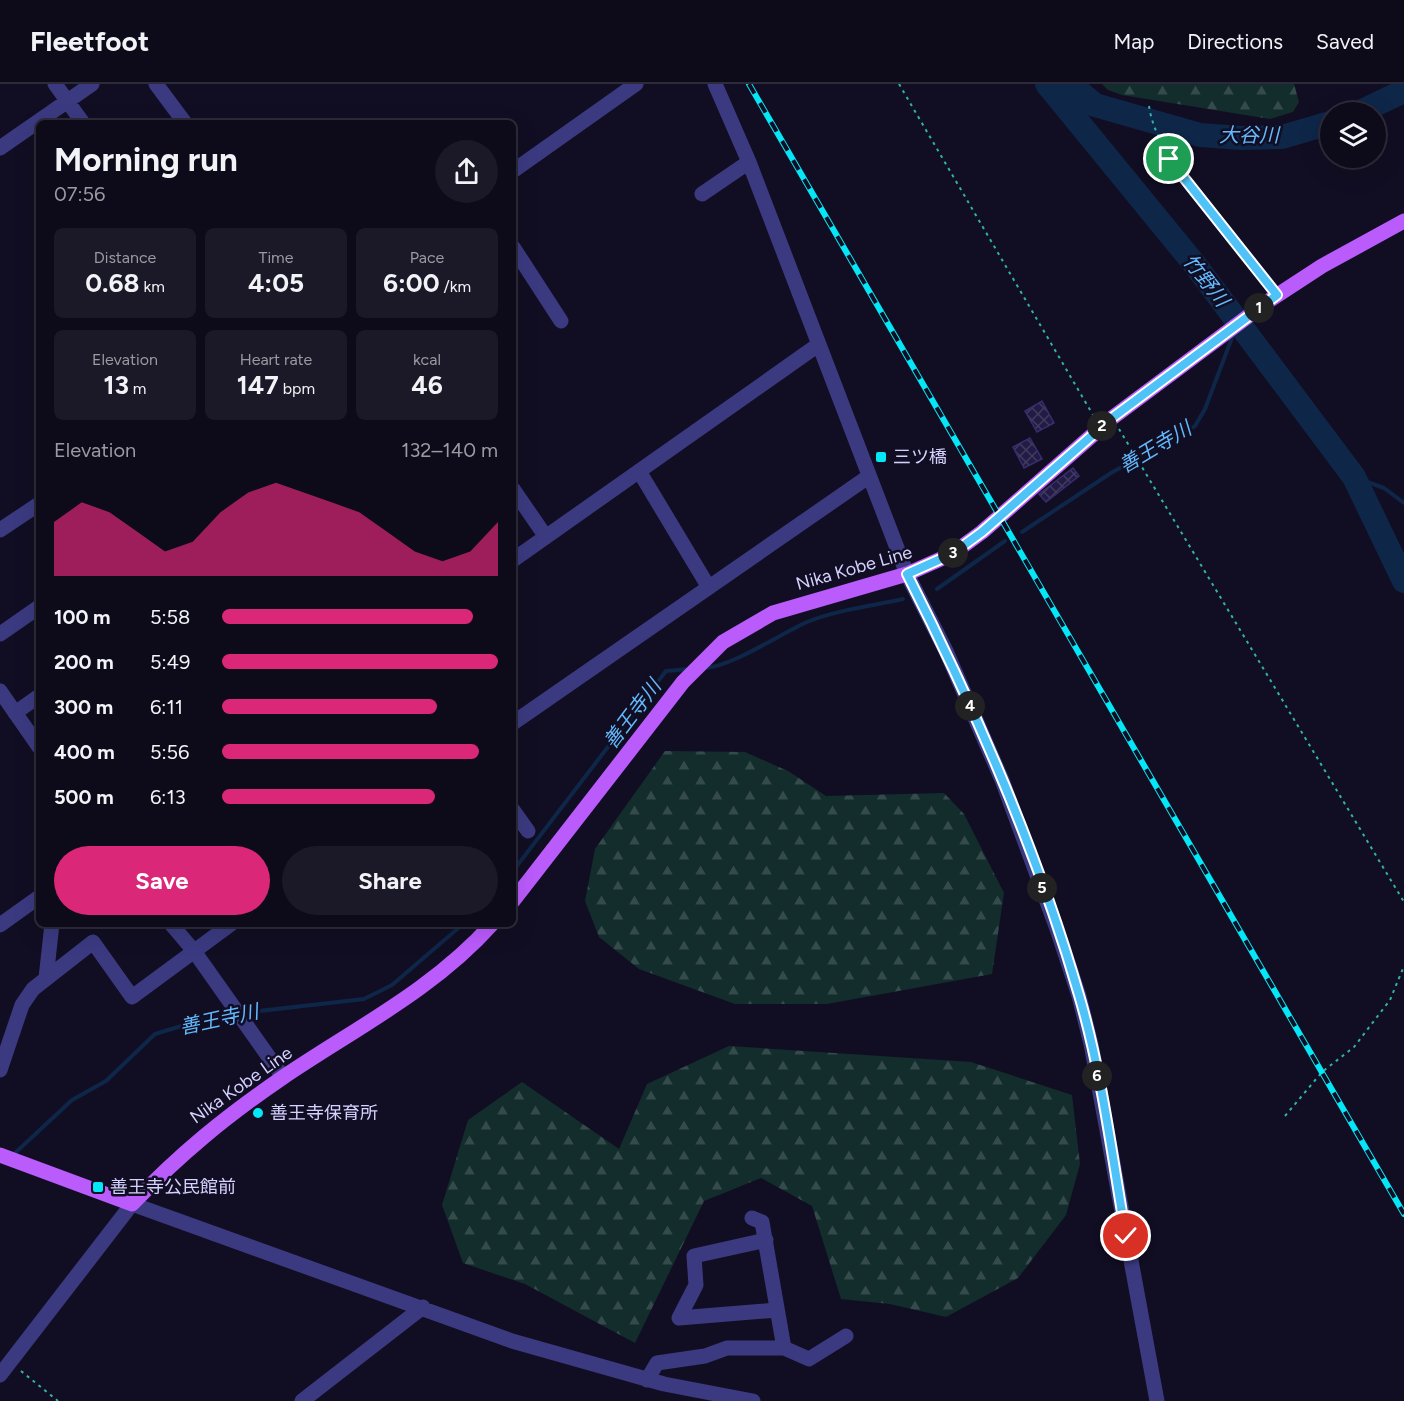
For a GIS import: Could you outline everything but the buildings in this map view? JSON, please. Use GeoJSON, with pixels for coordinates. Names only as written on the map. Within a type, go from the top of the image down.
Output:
{"type":"FeatureCollection","features":[{"type":"Feature","properties":{"kind":"main road","name":"Nika Kobe Line"},"geometry":{"type":"LineString","coordinates":[[516,897],[683,682],[702,660],[723,642],[772,613],[907,574],[952,554],[982,532],[1112,418],[1212,343],[1322,266],[1404,221]]}},
{"type":"Feature","properties":{"kind":"main road","name":"Nika Kobe Line"},"geometry":{"type":"LineString","coordinates":[[132,1203],[207,1131],[283,1077],[414,993],[450,966],[489,927]]}},
{"type":"Feature","properties":{"kind":"main road"},"geometry":{"type":"LineString","coordinates":[[7,1158],[132,1203]]}},
{"type":"Feature","properties":{"kind":"street"},"geometry":{"type":"LineString","coordinates":[[55,84],[81,120]]}},
{"type":"Feature","properties":{"kind":"street"},"geometry":{"type":"LineString","coordinates":[[40,120],[92,84]]}},
{"type":"Feature","properties":{"kind":"street"},"geometry":{"type":"LineString","coordinates":[[156,84],[183,120]]}},
{"type":"Feature","properties":{"kind":"street"},"geometry":{"type":"LineString","coordinates":[[516,169],[636,84]]}},
{"type":"Feature","properties":{"kind":"street"},"geometry":{"type":"LineString","coordinates":[[715,84],[748,162],[907,574],[946,651],[1002,780],[1079,996],[1091,1044],[1157,1401]]}},
{"type":"Feature","properties":{"kind":"street"},"geometry":{"type":"LineString","coordinates":[[0,148],[36,123]]}},
{"type":"Feature","properties":{"kind":"street"},"geometry":{"type":"LineString","coordinates":[[702,194],[748,162]]}},
{"type":"Feature","properties":{"kind":"street"},"geometry":{"type":"LineString","coordinates":[[516,252],[561,321]]}},
{"type":"Feature","properties":{"kind":"street"},"geometry":{"type":"LineString","coordinates":[[516,558],[818,345]]}},
{"type":"Feature","properties":{"kind":"street"},"geometry":{"type":"LineString","coordinates":[[639,471],[708,586]]}},
{"type":"Feature","properties":{"kind":"street"},"geometry":{"type":"LineString","coordinates":[[516,721],[868,477]]}},
{"type":"Feature","properties":{"kind":"street"},"geometry":{"type":"LineString","coordinates":[[516,493],[546,537]]}},
{"type":"Feature","properties":{"kind":"street"},"geometry":{"type":"LineString","coordinates":[[0,530],[36,506]]}},
{"type":"Feature","properties":{"kind":"street"},"geometry":{"type":"LineString","coordinates":[[0,634],[36,609]]}},
{"type":"Feature","properties":{"kind":"street"},"geometry":{"type":"LineString","coordinates":[[0,691],[36,743]]}},
{"type":"Feature","properties":{"kind":"street"},"geometry":{"type":"LineString","coordinates":[[15,713],[36,698]]}},
{"type":"Feature","properties":{"kind":"street"},"geometry":{"type":"LineString","coordinates":[[516,814],[528,831]]}},
{"type":"Feature","properties":{"kind":"street"},"geometry":{"type":"LineString","coordinates":[[0,925],[36,899]]}},
{"type":"Feature","properties":{"kind":"street"},"geometry":{"type":"LineString","coordinates":[[46,978],[52,927]]}},
{"type":"Feature","properties":{"kind":"street"},"geometry":{"type":"LineString","coordinates":[[174,927],[194,951],[283,1077]]}},
{"type":"Feature","properties":{"kind":"street"},"geometry":{"type":"LineString","coordinates":[[0,1070],[21,1005],[46,978],[93,942],[132,997],[227,927]]}},
{"type":"Feature","properties":{"kind":"street"},"geometry":{"type":"LineString","coordinates":[[5,1369],[132,1203],[512,1341],[646,1380],[753,1401]]}},
{"type":"Feature","properties":{"kind":"street"},"geometry":{"type":"LineString","coordinates":[[752,1218],[762,1222],[784,1348]]}},
{"type":"Feature","properties":{"kind":"street"},"geometry":{"type":"LineString","coordinates":[[766,1240],[694,1256],[696,1285],[680,1318],[777,1310]]}},
{"type":"Feature","properties":{"kind":"street"},"geometry":{"type":"LineString","coordinates":[[302,1401],[423,1307]]}},
{"type":"Feature","properties":{"kind":"street"},"geometry":{"type":"LineString","coordinates":[[646,1380],[657,1364],[705,1356],[727,1348],[784,1348],[809,1359],[846,1336]]}},
{"type":"Feature","properties":{"kind":"path"},"geometry":{"type":"LineString","coordinates":[[899,84],[1100,428]]}},
{"type":"Feature","properties":{"kind":"path"},"geometry":{"type":"LineString","coordinates":[[1149,106],[1151,124],[1169,159],[1274,298]]}},
{"type":"Feature","properties":{"kind":"path"},"geometry":{"type":"LineString","coordinates":[[1112,418],[1404,902]]}},
{"type":"Feature","properties":{"kind":"path"},"geometry":{"type":"LineString","coordinates":[[1285,1116],[1322,1072],[1354,1047],[1390,1000],[1404,966]]}},
{"type":"Feature","properties":{"kind":"path"},"geometry":{"type":"LineString","coordinates":[[5,1369],[58,1401]]}},
{"type":"Feature","properties":{"kind":"green space"},"geometry":{"type":"Polygon","coordinates":[[[1102,84],[1294,84],[1299,102],[1293,112],[1270,119],[1122,95],[1108,90],[1102,84]]]}},
{"type":"Feature","properties":{"kind":"green space"},"geometry":{"type":"Polygon","coordinates":[[[665,751],[745,752],[788,771],[826,796],[944,793],[964,814],[1004,893],[992,974],[827,1004],[735,1004],[639,969],[599,937],[585,901],[595,849],[665,751]]]}},
{"type":"Feature","properties":{"kind":"green space"},"geometry":{"type":"Polygon","coordinates":[[[729,1046],[971,1062],[1072,1095],[1080,1164],[1066,1215],[1018,1278],[946,1317],[890,1304],[841,1299],[812,1206],[761,1178],[704,1201],[635,1343],[525,1284],[463,1263],[442,1205],[468,1120],[522,1082],[619,1149],[647,1084],[729,1046]]]}},
{"type":"Feature","properties":{"kind":"waterway","name":"善王寺川"},"geometry":{"type":"LineString","coordinates":[[1047,84],[1196,266],[1354,477],[1404,581]]}},
{"type":"Feature","properties":{"kind":"waterway","name":"大谷川"},"geometry":{"type":"LineString","coordinates":[[1070,84],[1095,105],[1200,135],[1242,138],[1282,137],[1320,126]]}},
{"type":"Feature","properties":{"kind":"waterway","name":"大谷川"},"geometry":{"type":"LineString","coordinates":[[1381,102],[1404,91]]}},
{"type":"Feature","properties":{"kind":"waterway","name":"善王寺川"},"geometry":{"type":"LineString","coordinates":[[1022,532],[1111,473],[1195,426],[1205,409],[1233,335]]}},
{"type":"Feature","properties":{"kind":"waterway"},"geometry":{"type":"LineString","coordinates":[[1354,477],[1384,488],[1404,503]]}},
{"type":"Feature","properties":{"kind":"waterway","name":"善王寺川"},"geometry":{"type":"LineString","coordinates":[[937,589],[1005,541]]}},
{"type":"Feature","properties":{"kind":"waterway","name":"善王寺川"},"geometry":{"type":"LineString","coordinates":[[705,668],[729,662],[818,618],[903,599]]}},
{"type":"Feature","properties":{"kind":"waterway","name":"善王寺川"},"geometry":{"type":"LineString","coordinates":[[516,867],[666,671],[689,669]]}},
{"type":"Feature","properties":{"kind":"waterway","name":"善王寺川"},"geometry":{"type":"LineString","coordinates":[[242,1013],[364,999],[392,985],[460,927]]}},
{"type":"Feature","properties":{"kind":"waterway","name":"善王寺川"},"geometry":{"type":"LineString","coordinates":[[14,1154],[72,1100],[106,1081],[155,1034],[198,1021],[234,1014]]}},
{"type":"Feature","properties":{"kind":"railway"},"geometry":{"type":"LineString","coordinates":[[749,84],[1404,1214]]}},
{"type":"Feature","properties":{"kind":"place","name":"三ツ橋"},"geometry":{"type":"Point","coordinates":[881,457]}},
{"type":"Feature","properties":{"kind":"place","name":"善王寺保育所"},"geometry":{"type":"Point","coordinates":[258,1113]}},
{"type":"Feature","properties":{"kind":"place","name":"善王寺公民館前"},"geometry":{"type":"Point","coordinates":[98,1187]}},
{"type":"Feature","properties":{"kind":"route"},"geometry":{"type":"LineString","coordinates":[[1126,1236],[1091,1044],[1079,996],[1057,929],[1002,780],[946,651],[907,574],[952,554],[982,532],[1112,418],[1277,295],[1169,159]]}},
{"type":"Feature","properties":{"kind":"water label","name":"竹野川"},"geometry":{"type":"Point","coordinates":[1206,280]}}]}
